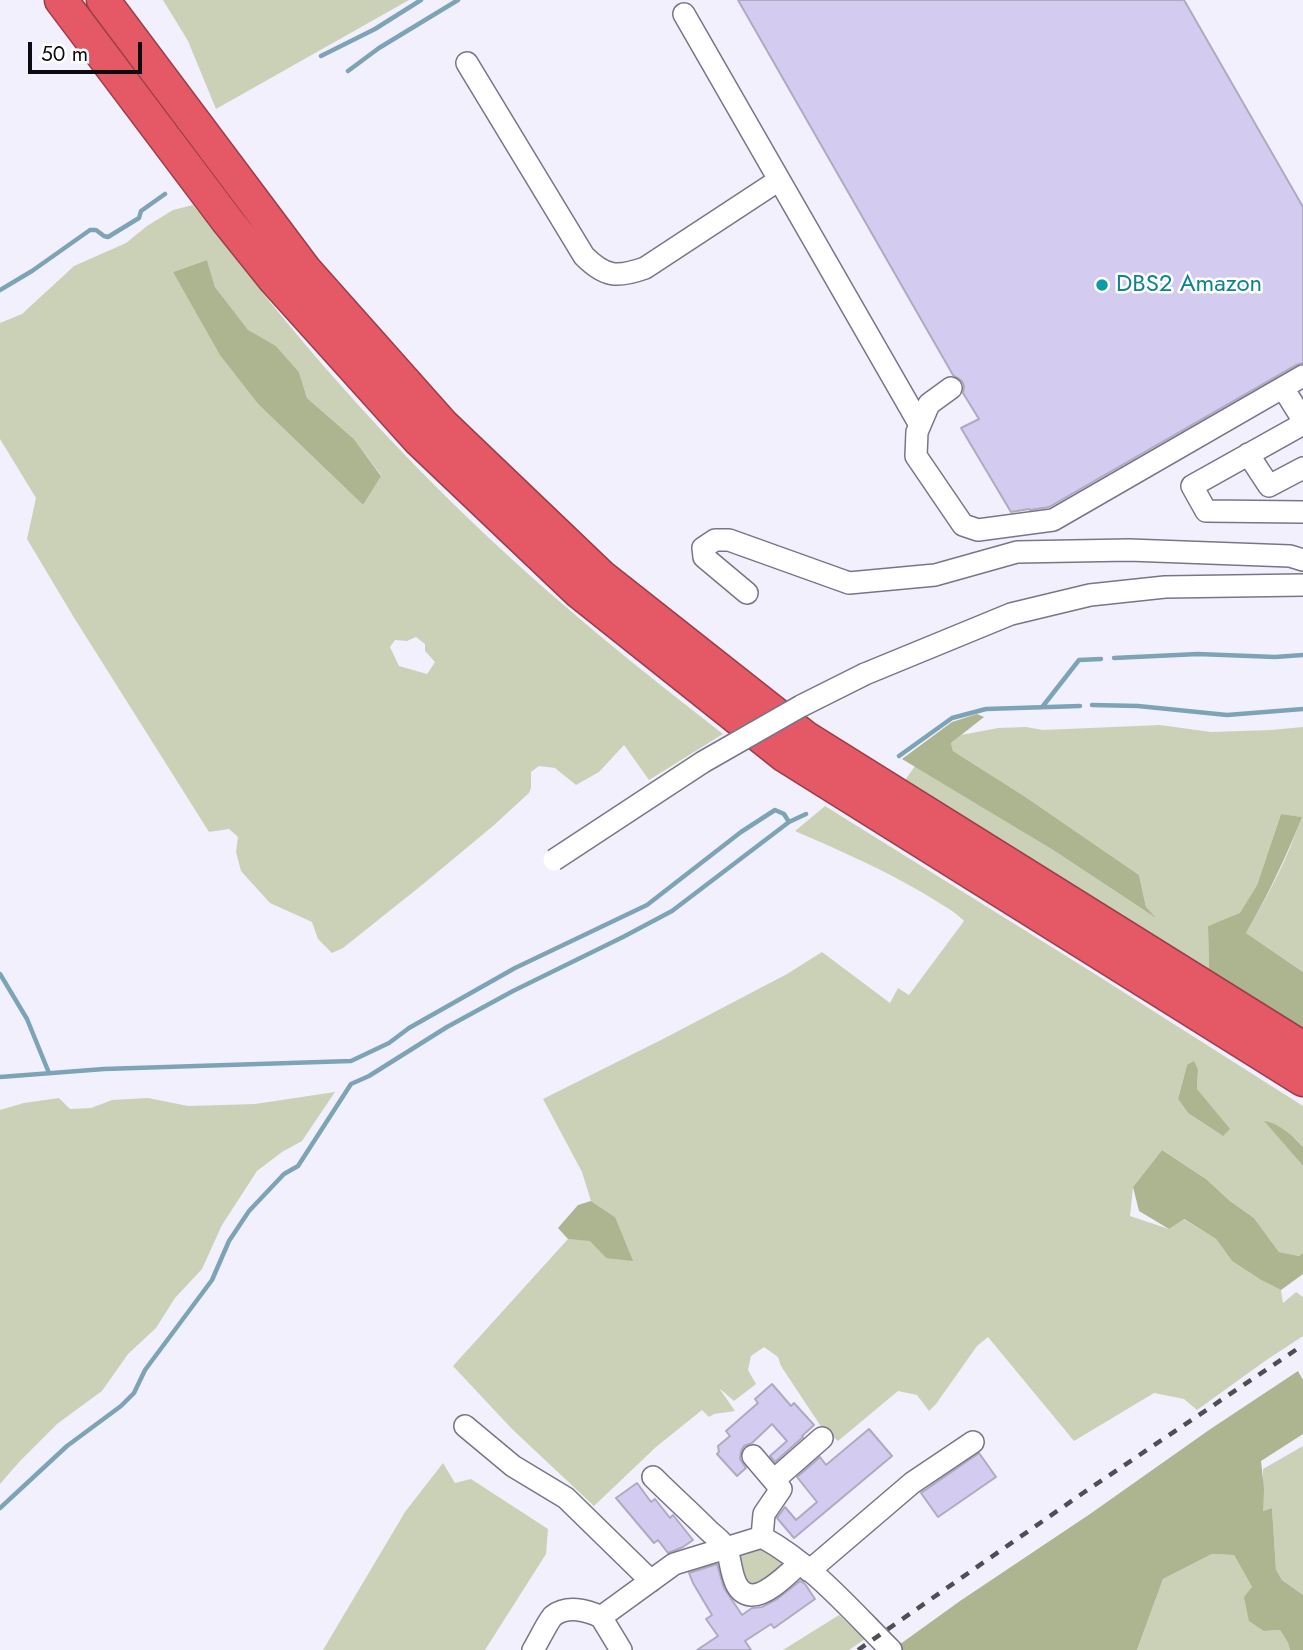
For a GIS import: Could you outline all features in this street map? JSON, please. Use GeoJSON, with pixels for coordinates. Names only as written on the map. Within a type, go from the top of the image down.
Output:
{"type":"FeatureCollection","features":[{"type":"Feature","properties":{"kind":"highway"},"geometry":{"type":"LineString","coordinates":[[61,0],[274,279],[419,440],[579,592],[785,756],[1303,1080]]}},
{"type":"Feature","properties":{"kind":"highway"},"geometry":{"type":"LineString","coordinates":[[103,0],[306,271],[442,424],[601,576],[805,737],[1303,1048]]}},
{"type":"Feature","properties":{"kind":"street"},"geometry":{"type":"LineString","coordinates":[[684,14],[920,425]]}},
{"type":"Feature","properties":{"kind":"street"},"geometry":{"type":"LineString","coordinates":[[467,63],[584,256],[596,268],[611,274],[627,275],[645,268],[779,180]]}},
{"type":"Feature","properties":{"kind":"street"},"geometry":{"type":"LineString","coordinates":[[951,387],[929,404],[916,432],[916,456],[963,525],[978,530],[1053,520],[1303,376]]}},
{"type":"Feature","properties":{"kind":"street"},"geometry":{"type":"LineString","coordinates":[[1283,388],[1303,422],[1192,486],[1206,511],[1303,512]]}},
{"type":"Feature","properties":{"kind":"street"},"geometry":{"type":"LineString","coordinates":[[1248,454],[1269,486],[1303,468]]}},
{"type":"Feature","properties":{"kind":"street"},"geometry":{"type":"LineString","coordinates":[[747,593],[704,557],[703,548],[715,540],[729,540],[849,583],[935,575],[1017,552],[1129,550],[1290,556],[1303,560]]}},
{"type":"Feature","properties":{"kind":"street"},"geometry":{"type":"LineString","coordinates":[[554,860],[703,762],[801,706],[865,674],[1011,614],[1090,595],[1165,587],[1303,585]]}},
{"type":"Feature","properties":{"kind":"street"},"geometry":{"type":"LineString","coordinates":[[465,1426],[513,1466],[566,1498],[651,1581]]}},
{"type":"Feature","properties":{"kind":"street"},"geometry":{"type":"LineString","coordinates":[[774,1480],[822,1438]]}},
{"type":"Feature","properties":{"kind":"street"},"geometry":{"type":"LineString","coordinates":[[653,1477],[726,1548],[738,1587],[751,1595],[767,1590],[805,1567],[912,1483],[973,1442]]}},
{"type":"Feature","properties":{"kind":"street"},"geometry":{"type":"LineString","coordinates":[[753,1456],[781,1489],[764,1514],[762,1537]]}},
{"type":"Feature","properties":{"kind":"street"},"geometry":{"type":"LineString","coordinates":[[601,1617],[674,1564],[762,1537],[782,1548],[828,1587],[891,1650]]}},
{"type":"Feature","properties":{"kind":"street"},"geometry":{"type":"LineString","coordinates":[[533,1650],[553,1616],[568,1609],[589,1611],[601,1617],[621,1650]]}},
{"type":"Feature","properties":{"kind":"green space"},"geometry":{"type":"Polygon","coordinates":[[[163,0],[409,0],[216,109],[188,41],[163,0]]]}},
{"type":"Feature","properties":{"kind":"green space"},"geometry":{"type":"Polygon","coordinates":[[[193,205],[324,367],[396,446],[469,519],[574,613],[723,734],[649,780],[624,745],[599,772],[576,785],[555,768],[539,766],[531,772],[529,793],[493,826],[343,948],[332,953],[318,939],[312,922],[270,903],[241,871],[236,852],[238,837],[229,829],[209,832],[27,539],[36,498],[0,439],[0,323],[22,314],[74,266],[126,243],[173,210],[193,205]],[[207,260],[173,272],[259,405],[363,505],[381,475],[354,439],[307,398],[299,372],[276,346],[248,331],[215,287],[207,260]],[[416,637],[407,641],[395,640],[390,647],[399,666],[427,674],[435,662],[425,651],[425,644],[416,637]]]}},
{"type":"Feature","properties":{"kind":"green space"},"geometry":{"type":"Polygon","coordinates":[[[207,260],[215,287],[248,330],[276,346],[299,372],[307,398],[354,439],[381,476],[363,505],[259,405],[220,355],[173,272],[207,260]]]}},
{"type":"Feature","properties":{"kind":"green space"},"geometry":{"type":"Polygon","coordinates":[[[977,714],[984,717],[951,743],[953,751],[1139,875],[1146,907],[1156,918],[1053,850],[902,759],[952,722],[977,714]]]}},
{"type":"Feature","properties":{"kind":"green space"},"geometry":{"type":"Polygon","coordinates":[[[1160,725],[1211,732],[1303,727],[1303,972],[1246,933],[1284,862],[1301,817],[1281,814],[1257,885],[1240,914],[1208,926],[1209,973],[903,783],[915,766],[1053,850],[1153,916],[1146,907],[1139,875],[953,751],[951,743],[961,735],[998,728],[1026,727],[1043,730],[1160,725]]]}},
{"type":"Feature","properties":{"kind":"green space"},"geometry":{"type":"Polygon","coordinates":[[[825,806],[1303,1106],[1303,1147],[1296,1139],[1265,1122],[1303,1166],[1303,1253],[1299,1256],[1279,1252],[1254,1218],[1206,1179],[1162,1150],[1133,1187],[1130,1216],[1169,1229],[1183,1219],[1216,1239],[1232,1261],[1281,1290],[1283,1303],[1296,1292],[1303,1297],[1303,1336],[1197,1410],[1184,1399],[1154,1393],[1074,1441],[988,1337],[977,1346],[929,1411],[917,1395],[898,1391],[838,1441],[822,1428],[781,1366],[778,1357],[764,1347],[751,1356],[748,1370],[756,1384],[734,1401],[719,1388],[735,1411],[709,1417],[702,1410],[656,1447],[594,1506],[512,1429],[453,1366],[568,1239],[590,1240],[606,1258],[615,1217],[591,1201],[582,1172],[543,1099],[787,974],[822,952],[890,1003],[898,988],[909,995],[964,921],[944,906],[892,876],[795,831],[825,806]],[[1187,1065],[1178,1099],[1188,1113],[1223,1136],[1197,1089],[1198,1070],[1187,1065]]]}},
{"type":"Feature","properties":{"kind":"green space"},"geometry":{"type":"Polygon","coordinates":[[[1281,814],[1302,817],[1276,876],[1246,933],[1303,972],[1303,1030],[1209,973],[1208,926],[1240,913],[1257,885],[1281,814]]]}},
{"type":"Feature","properties":{"kind":"green space"},"geometry":{"type":"Polygon","coordinates":[[[1194,1061],[1198,1070],[1197,1089],[1230,1129],[1223,1136],[1188,1113],[1178,1099],[1187,1065],[1194,1061]]]}},
{"type":"Feature","properties":{"kind":"green space"},"geometry":{"type":"Polygon","coordinates":[[[335,1092],[302,1141],[257,1171],[222,1225],[202,1269],[175,1298],[156,1328],[128,1354],[102,1391],[57,1424],[0,1484],[0,1110],[59,1098],[70,1109],[91,1108],[112,1100],[148,1098],[188,1106],[255,1104],[335,1092]]]}},
{"type":"Feature","properties":{"kind":"green space"},"geometry":{"type":"Polygon","coordinates":[[[1264,1121],[1280,1127],[1303,1147],[1303,1166],[1264,1121]]]}},
{"type":"Feature","properties":{"kind":"green space"},"geometry":{"type":"Polygon","coordinates":[[[1162,1150],[1206,1179],[1254,1218],[1279,1252],[1299,1256],[1303,1253],[1303,1274],[1281,1290],[1232,1261],[1216,1239],[1184,1219],[1169,1229],[1139,1211],[1133,1187],[1162,1150]]]}},
{"type":"Feature","properties":{"kind":"green space"},"geometry":{"type":"Polygon","coordinates":[[[591,1201],[615,1217],[633,1261],[606,1258],[590,1241],[568,1239],[558,1228],[578,1205],[591,1201]]]}},
{"type":"Feature","properties":{"kind":"green space"},"geometry":{"type":"Polygon","coordinates":[[[1298,1371],[1303,1380],[1303,1434],[1261,1461],[1263,1511],[1272,1508],[1276,1570],[1282,1580],[1303,1595],[1303,1650],[1290,1650],[1280,1630],[1264,1631],[1249,1621],[1244,1597],[1252,1587],[1234,1555],[1212,1554],[1163,1579],[1137,1650],[892,1650],[960,1601],[1298,1371]]]}},
{"type":"Feature","properties":{"kind":"green space"},"geometry":{"type":"Polygon","coordinates":[[[1303,1446],[1303,1595],[1282,1580],[1276,1571],[1272,1508],[1263,1511],[1263,1469],[1303,1446]]]}},
{"type":"Feature","properties":{"kind":"green space"},"geometry":{"type":"Polygon","coordinates":[[[443,1463],[455,1483],[471,1479],[548,1529],[546,1554],[485,1650],[323,1650],[405,1512],[443,1463]]]}},
{"type":"Feature","properties":{"kind":"green space"},"geometry":{"type":"Polygon","coordinates":[[[756,1543],[784,1558],[785,1569],[749,1589],[731,1553],[756,1543]]]}},
{"type":"Feature","properties":{"kind":"green space"},"geometry":{"type":"Polygon","coordinates":[[[1212,1554],[1234,1555],[1252,1587],[1264,1631],[1280,1630],[1290,1650],[1137,1650],[1163,1579],[1212,1554]]]}},
{"type":"Feature","properties":{"kind":"green space"},"geometry":{"type":"Polygon","coordinates":[[[839,1615],[865,1639],[849,1650],[783,1650],[839,1615]]]}},
{"type":"Feature","properties":{"kind":"building","name":"DBS2 Amazon"},"geometry":{"type":"Polygon","coordinates":[[[738,0],[1184,0],[1303,207],[1303,363],[1049,507],[1011,512],[961,428],[979,419],[963,393],[962,381],[953,375],[738,0]]]}},
{"type":"Feature","properties":{"kind":"building"},"geometry":{"type":"Polygon","coordinates":[[[772,1384],[791,1406],[794,1403],[814,1425],[775,1462],[770,1456],[787,1441],[772,1424],[752,1443],[744,1446],[740,1459],[746,1468],[737,1476],[717,1454],[718,1446],[730,1436],[726,1431],[758,1403],[755,1399],[772,1384]]]}},
{"type":"Feature","properties":{"kind":"building"},"geometry":{"type":"Polygon","coordinates":[[[869,1429],[892,1456],[794,1538],[777,1518],[785,1507],[796,1520],[817,1502],[797,1477],[820,1457],[826,1465],[869,1429]]]}},
{"type":"Feature","properties":{"kind":"building"},"geometry":{"type":"Polygon","coordinates":[[[979,1453],[996,1477],[938,1517],[921,1493],[979,1453]]]}},
{"type":"Feature","properties":{"kind":"building"},"geometry":{"type":"Polygon","coordinates":[[[637,1483],[651,1502],[655,1499],[670,1518],[673,1515],[693,1540],[668,1553],[658,1540],[654,1543],[616,1498],[637,1483]]]}},
{"type":"Feature","properties":{"kind":"building"},"geometry":{"type":"Polygon","coordinates":[[[717,1564],[724,1588],[742,1615],[752,1608],[762,1607],[777,1599],[800,1581],[815,1599],[774,1628],[771,1624],[745,1641],[751,1650],[697,1650],[718,1636],[706,1619],[712,1615],[689,1573],[717,1564]]]}},
{"type":"Feature","properties":{"kind":"waterway"},"geometry":{"type":"LineString","coordinates":[[321,56],[375,29],[421,0]]}},
{"type":"Feature","properties":{"kind":"waterway"},"geometry":{"type":"LineString","coordinates":[[348,71],[379,48],[458,0]]}},
{"type":"Feature","properties":{"kind":"waterway"},"geometry":{"type":"LineString","coordinates":[[0,290],[90,230],[96,230],[108,237],[139,218],[141,211],[165,194]]}},
{"type":"Feature","properties":{"kind":"waterway"},"geometry":{"type":"LineString","coordinates":[[1114,658],[1198,654],[1275,657],[1303,655]]}},
{"type":"Feature","properties":{"kind":"waterway"},"geometry":{"type":"LineString","coordinates":[[1043,706],[1079,660],[1101,659]]}},
{"type":"Feature","properties":{"kind":"waterway"},"geometry":{"type":"LineString","coordinates":[[1092,705],[1138,706],[1227,715],[1303,709]]}},
{"type":"Feature","properties":{"kind":"waterway"},"geometry":{"type":"LineString","coordinates":[[899,756],[952,718],[986,709],[1080,706]]}},
{"type":"Feature","properties":{"kind":"waterway"},"geometry":{"type":"LineString","coordinates":[[0,1077],[104,1069],[351,1061],[389,1043],[409,1028],[515,968],[647,905],[741,832],[775,810],[784,814],[789,822]]}},
{"type":"Feature","properties":{"kind":"waterway"},"geometry":{"type":"LineString","coordinates":[[0,1508],[67,1446],[121,1406],[134,1393],[145,1370],[212,1280],[229,1241],[249,1211],[284,1174],[298,1166],[351,1084],[513,991],[672,911],[789,822],[806,814]]}},
{"type":"Feature","properties":{"kind":"waterway"},"geometry":{"type":"LineString","coordinates":[[0,974],[27,1019],[49,1073]]}},
{"type":"Feature","properties":{"kind":"railway"},"geometry":{"type":"LineString","coordinates":[[858,1650],[1083,1493],[1303,1345]]}},
{"type":"Feature","properties":{"kind":"place","name":"DBS2 Amazon"},"geometry":{"type":"Point","coordinates":[1102,285]}}]}
